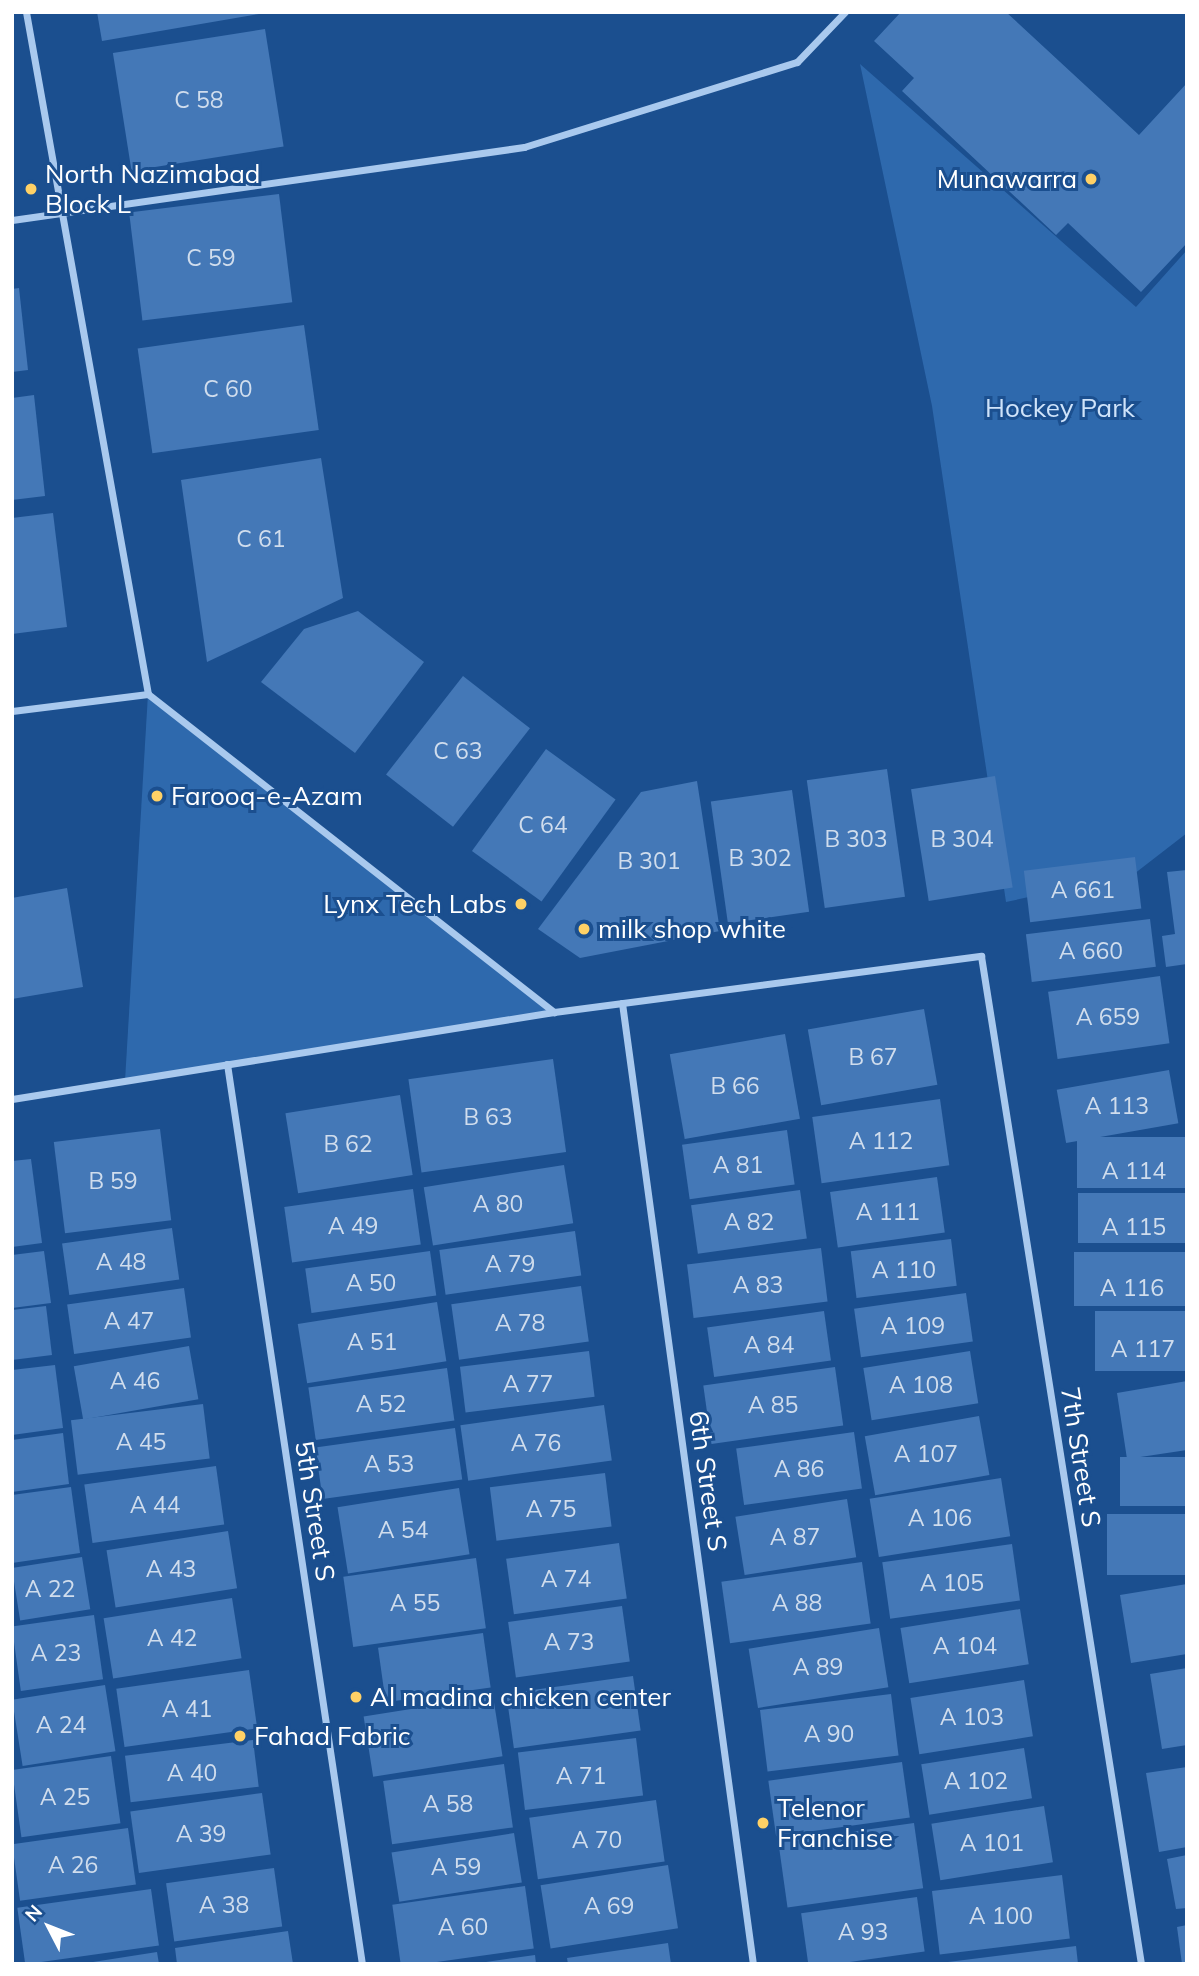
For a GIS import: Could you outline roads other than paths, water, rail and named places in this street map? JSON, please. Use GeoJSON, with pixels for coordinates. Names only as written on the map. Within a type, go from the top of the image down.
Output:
{"type":"FeatureCollection","features":[{"type":"Feature","properties":{"kind":"street"},"geometry":{"type":"LineString","coordinates":[[26,12],[148,694],[554,1012]]}},
{"type":"Feature","properties":{"kind":"street"},"geometry":{"type":"LineString","coordinates":[[12,220],[524,147],[797,61],[845,12]]}},
{"type":"Feature","properties":{"kind":"street"},"geometry":{"type":"LineString","coordinates":[[12,711],[148,694]]}},
{"type":"Feature","properties":{"kind":"street","name":"7th Street S"},"geometry":{"type":"LineString","coordinates":[[622,1003],[981,956],[1141,1964]]}},
{"type":"Feature","properties":{"kind":"street"},"geometry":{"type":"LineString","coordinates":[[12,1099],[622,1003]]}},
{"type":"Feature","properties":{"kind":"street","name":"6th Street S"},"geometry":{"type":"LineString","coordinates":[[622,1003],[753,1964]]}},
{"type":"Feature","properties":{"kind":"street","name":"5th Street S"},"geometry":{"type":"LineString","coordinates":[[227,1064],[362,1964]]}},
{"type":"Feature","properties":{"kind":"place","name":"Munawarra"},"geometry":{"type":"Point","coordinates":[1091,179]}},
{"type":"Feature","properties":{"kind":"place","name":"North Nazimabad Block L"},"geometry":{"type":"Point","coordinates":[31,189]}},
{"type":"Feature","properties":{"kind":"place","name":"Farooq-e-Azam"},"geometry":{"type":"Point","coordinates":[157,796]}},
{"type":"Feature","properties":{"kind":"place","name":"Lynx Tech Labs"},"geometry":{"type":"Point","coordinates":[521,904]}},
{"type":"Feature","properties":{"kind":"place","name":"milk shop white"},"geometry":{"type":"Point","coordinates":[584,929]}},
{"type":"Feature","properties":{"kind":"place","name":"Al madina chicken center"},"geometry":{"type":"Point","coordinates":[356,1697]}},
{"type":"Feature","properties":{"kind":"place","name":"Fahad Fabric"},"geometry":{"type":"Point","coordinates":[240,1736]}},
{"type":"Feature","properties":{"kind":"place","name":"Telenor Franchise"},"geometry":{"type":"Point","coordinates":[763,1823]}},
{"type":"Feature","properties":{"kind":"park label","name":"Hockey Park"},"geometry":{"type":"Point","coordinates":[1060,408]}}]}
